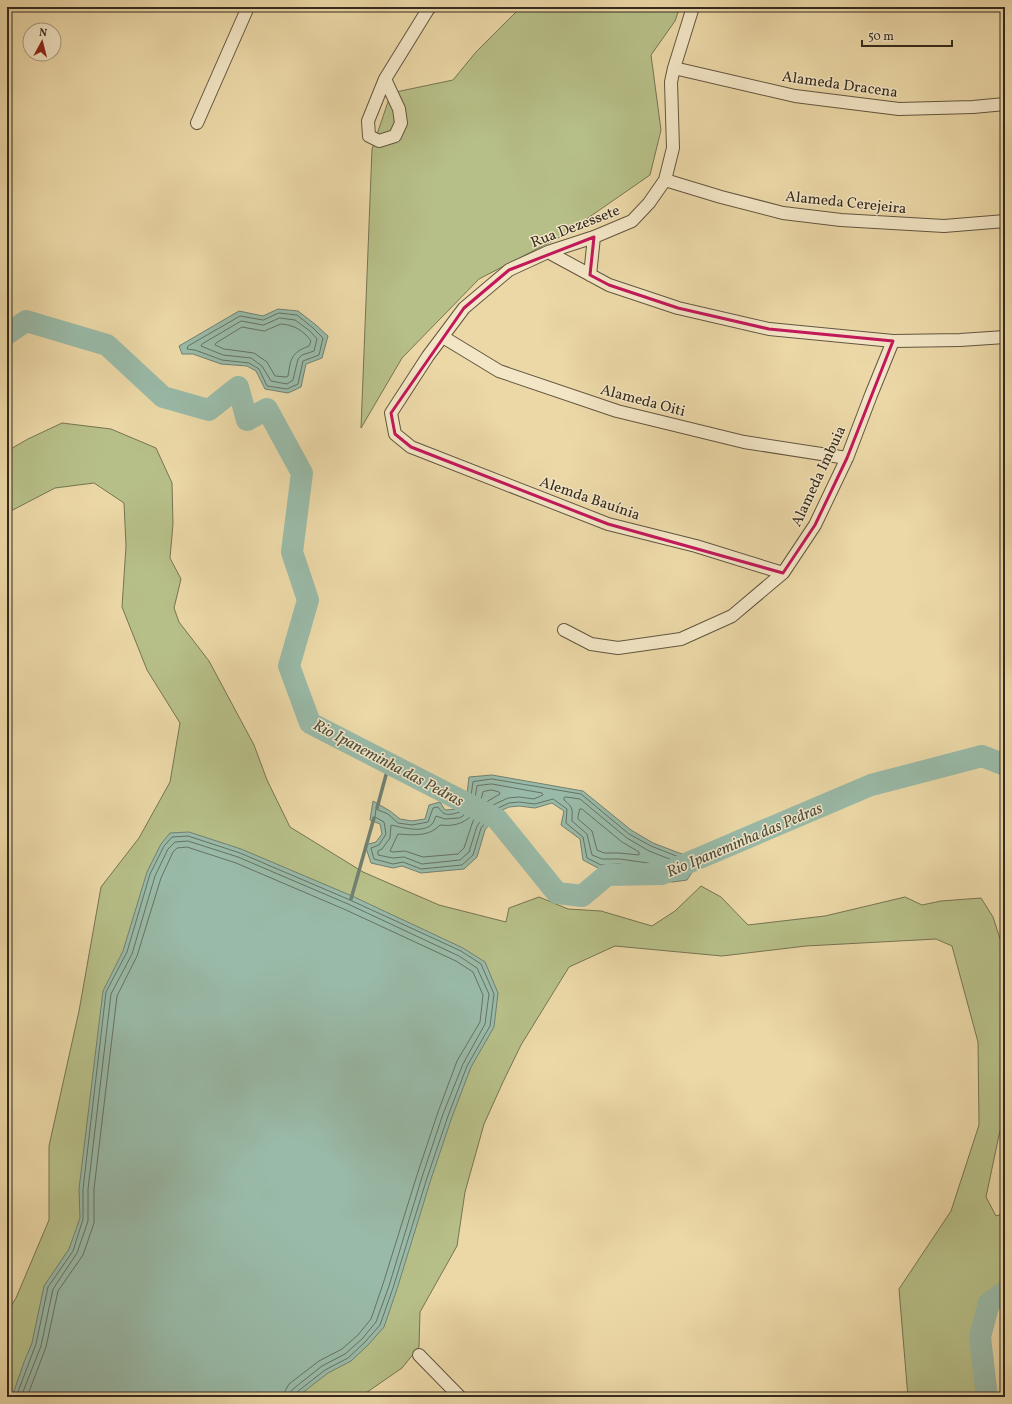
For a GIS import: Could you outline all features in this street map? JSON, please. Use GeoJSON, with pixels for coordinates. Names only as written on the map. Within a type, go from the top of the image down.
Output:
{"type":"FeatureCollection","features":[{"type":"Feature","properties":{"kind":"street"},"geometry":{"type":"LineString","coordinates":[[197,123],[248,7]]}},
{"type":"Feature","properties":{"kind":"street"},"geometry":{"type":"LineString","coordinates":[[385,79],[430,7]]}},
{"type":"Feature","properties":{"kind":"street","name":"Rua Dezessete"},"geometry":{"type":"LineString","coordinates":[[395,434],[392,413],[428,356],[464,308],[509,270],[548,252],[594,237],[632,220],[649,203],[665,180],[673,148],[671,95],[674,68],[693,7]]}},
{"type":"Feature","properties":{"kind":"street","name":"Alameda Dracena"},"geometry":{"type":"LineString","coordinates":[[674,68],[795,96],[899,109],[973,107],[1005,104]]}},
{"type":"Feature","properties":{"kind":"street","name":"Alameda Cerejeira"},"geometry":{"type":"LineString","coordinates":[[665,180],[722,197],[783,212],[841,220],[944,226],[1005,221]]}},
{"type":"Feature","properties":{"kind":"street"},"geometry":{"type":"LineString","coordinates":[[590,275],[594,237]]}},
{"type":"Feature","properties":{"kind":"street"},"geometry":{"type":"LineString","coordinates":[[548,252],[609,285],[678,308],[769,330],[893,341],[960,340],[1005,337]]}},
{"type":"Feature","properties":{"kind":"street","name":"Alameda Oiti"},"geometry":{"type":"LineString","coordinates":[[443,336],[499,371],[617,411],[744,442],[847,458]]}},
{"type":"Feature","properties":{"kind":"street","name":"Alameda Imbuia"},"geometry":{"type":"LineString","coordinates":[[564,630],[591,644],[618,648],[681,639],[732,616],[783,572],[815,525],[847,458],[893,341]]}},
{"type":"Feature","properties":{"kind":"street","name":"Alemda Bauínia"},"geometry":{"type":"LineString","coordinates":[[395,434],[411,447],[608,524],[696,546],[783,572]]}},
{"type":"Feature","properties":{"kind":"street"},"geometry":{"type":"LineString","coordinates":[[419,1355],[460,1397]]}},
{"type":"Feature","properties":{"kind":"highlighted area"},"geometry":{"type":"Polygon","coordinates":[[[594,237],[590,275],[609,285],[678,308],[769,329],[893,341],[847,458],[815,525],[783,573],[608,524],[411,447],[395,434],[391,413],[464,308],[509,270],[594,237]]]}},
{"type":"Feature","properties":{"kind":"green space"},"geometry":{"type":"Polygon","coordinates":[[[521,7],[680,7],[675,21],[651,55],[661,130],[650,175],[562,236],[479,279],[402,358],[361,428],[372,149],[391,93],[453,80],[476,52],[521,7]]]}},
{"type":"Feature","properties":{"kind":"green space"},"geometry":{"type":"Polygon","coordinates":[[[62,423],[111,429],[156,448],[172,483],[173,524],[170,558],[181,579],[174,608],[179,622],[209,661],[254,745],[267,780],[290,827],[363,872],[439,905],[506,922],[509,908],[539,897],[568,909],[601,911],[652,926],[675,911],[701,886],[721,897],[748,925],[825,916],[905,897],[922,905],[941,901],[981,898],[993,917],[1005,954],[1005,1115],[999,1135],[986,1197],[996,1216],[1005,1213],[1005,1292],[989,1303],[980,1337],[987,1397],[908,1397],[899,1289],[951,1211],[979,1125],[978,1042],[952,946],[936,939],[806,946],[722,956],[615,946],[569,967],[521,1045],[484,1124],[465,1192],[457,1246],[420,1312],[419,1347],[402,1368],[360,1397],[7,1397],[7,1313],[16,1298],[49,1220],[49,1146],[79,1011],[101,887],[139,838],[170,782],[180,723],[147,670],[122,607],[126,546],[124,503],[94,483],[55,488],[7,513],[7,451],[62,423]]]}},
{"type":"Feature","properties":{"kind":"water"},"geometry":{"type":"Polygon","coordinates":[[[278,309],[298,311],[328,336],[322,358],[306,364],[301,387],[288,393],[265,389],[256,371],[247,366],[221,364],[193,354],[182,354],[179,346],[239,311],[263,316],[278,309]]]}},
{"type":"Feature","properties":{"kind":"water"},"geometry":{"type":"Polygon","coordinates":[[[492,775],[583,791],[631,830],[653,843],[687,856],[694,869],[687,880],[673,882],[658,881],[645,872],[619,868],[600,869],[583,860],[580,839],[561,825],[564,811],[552,803],[535,808],[519,806],[509,807],[498,812],[485,830],[477,857],[464,869],[421,873],[402,866],[393,868],[371,863],[365,845],[376,842],[382,834],[380,824],[370,820],[373,801],[400,819],[412,821],[425,819],[429,805],[440,802],[445,810],[458,809],[467,794],[469,777],[492,775]]]}},
{"type":"Feature","properties":{"kind":"water"},"geometry":{"type":"Polygon","coordinates":[[[189,832],[241,849],[352,896],[463,948],[485,962],[498,993],[494,1027],[471,1067],[452,1117],[384,1327],[351,1361],[328,1373],[297,1397],[12,1397],[32,1343],[44,1286],[69,1249],[80,1218],[79,1189],[103,991],[123,951],[147,872],[161,844],[170,833],[189,832]]]}},
{"type":"Feature","properties":{"kind":"waterway","name":"Rio Ipaneminha das Pedras"},"geometry":{"type":"LineString","coordinates":[[7,334],[26,321],[107,345],[163,397],[209,410],[238,387],[247,420],[267,409],[302,473],[292,552],[308,600],[289,666],[310,723],[497,819],[557,893],[582,896],[607,875],[662,874],[871,785],[982,756],[1005,765]]}},
{"type":"Feature","properties":{"kind":"waterway"},"geometry":{"type":"LineString","coordinates":[[377,808],[389,764]]}},
{"type":"Feature","properties":{"kind":"waterway"},"geometry":{"type":"LineString","coordinates":[[351,899],[374,818]]}},
{"type":"Feature","properties":{"kind":"waterway","name":"Rio Ipaneminha das Pedras"},"geometry":{"type":"LineString","coordinates":[[987,1397],[980,1337],[989,1303],[1005,1292]]}}]}
